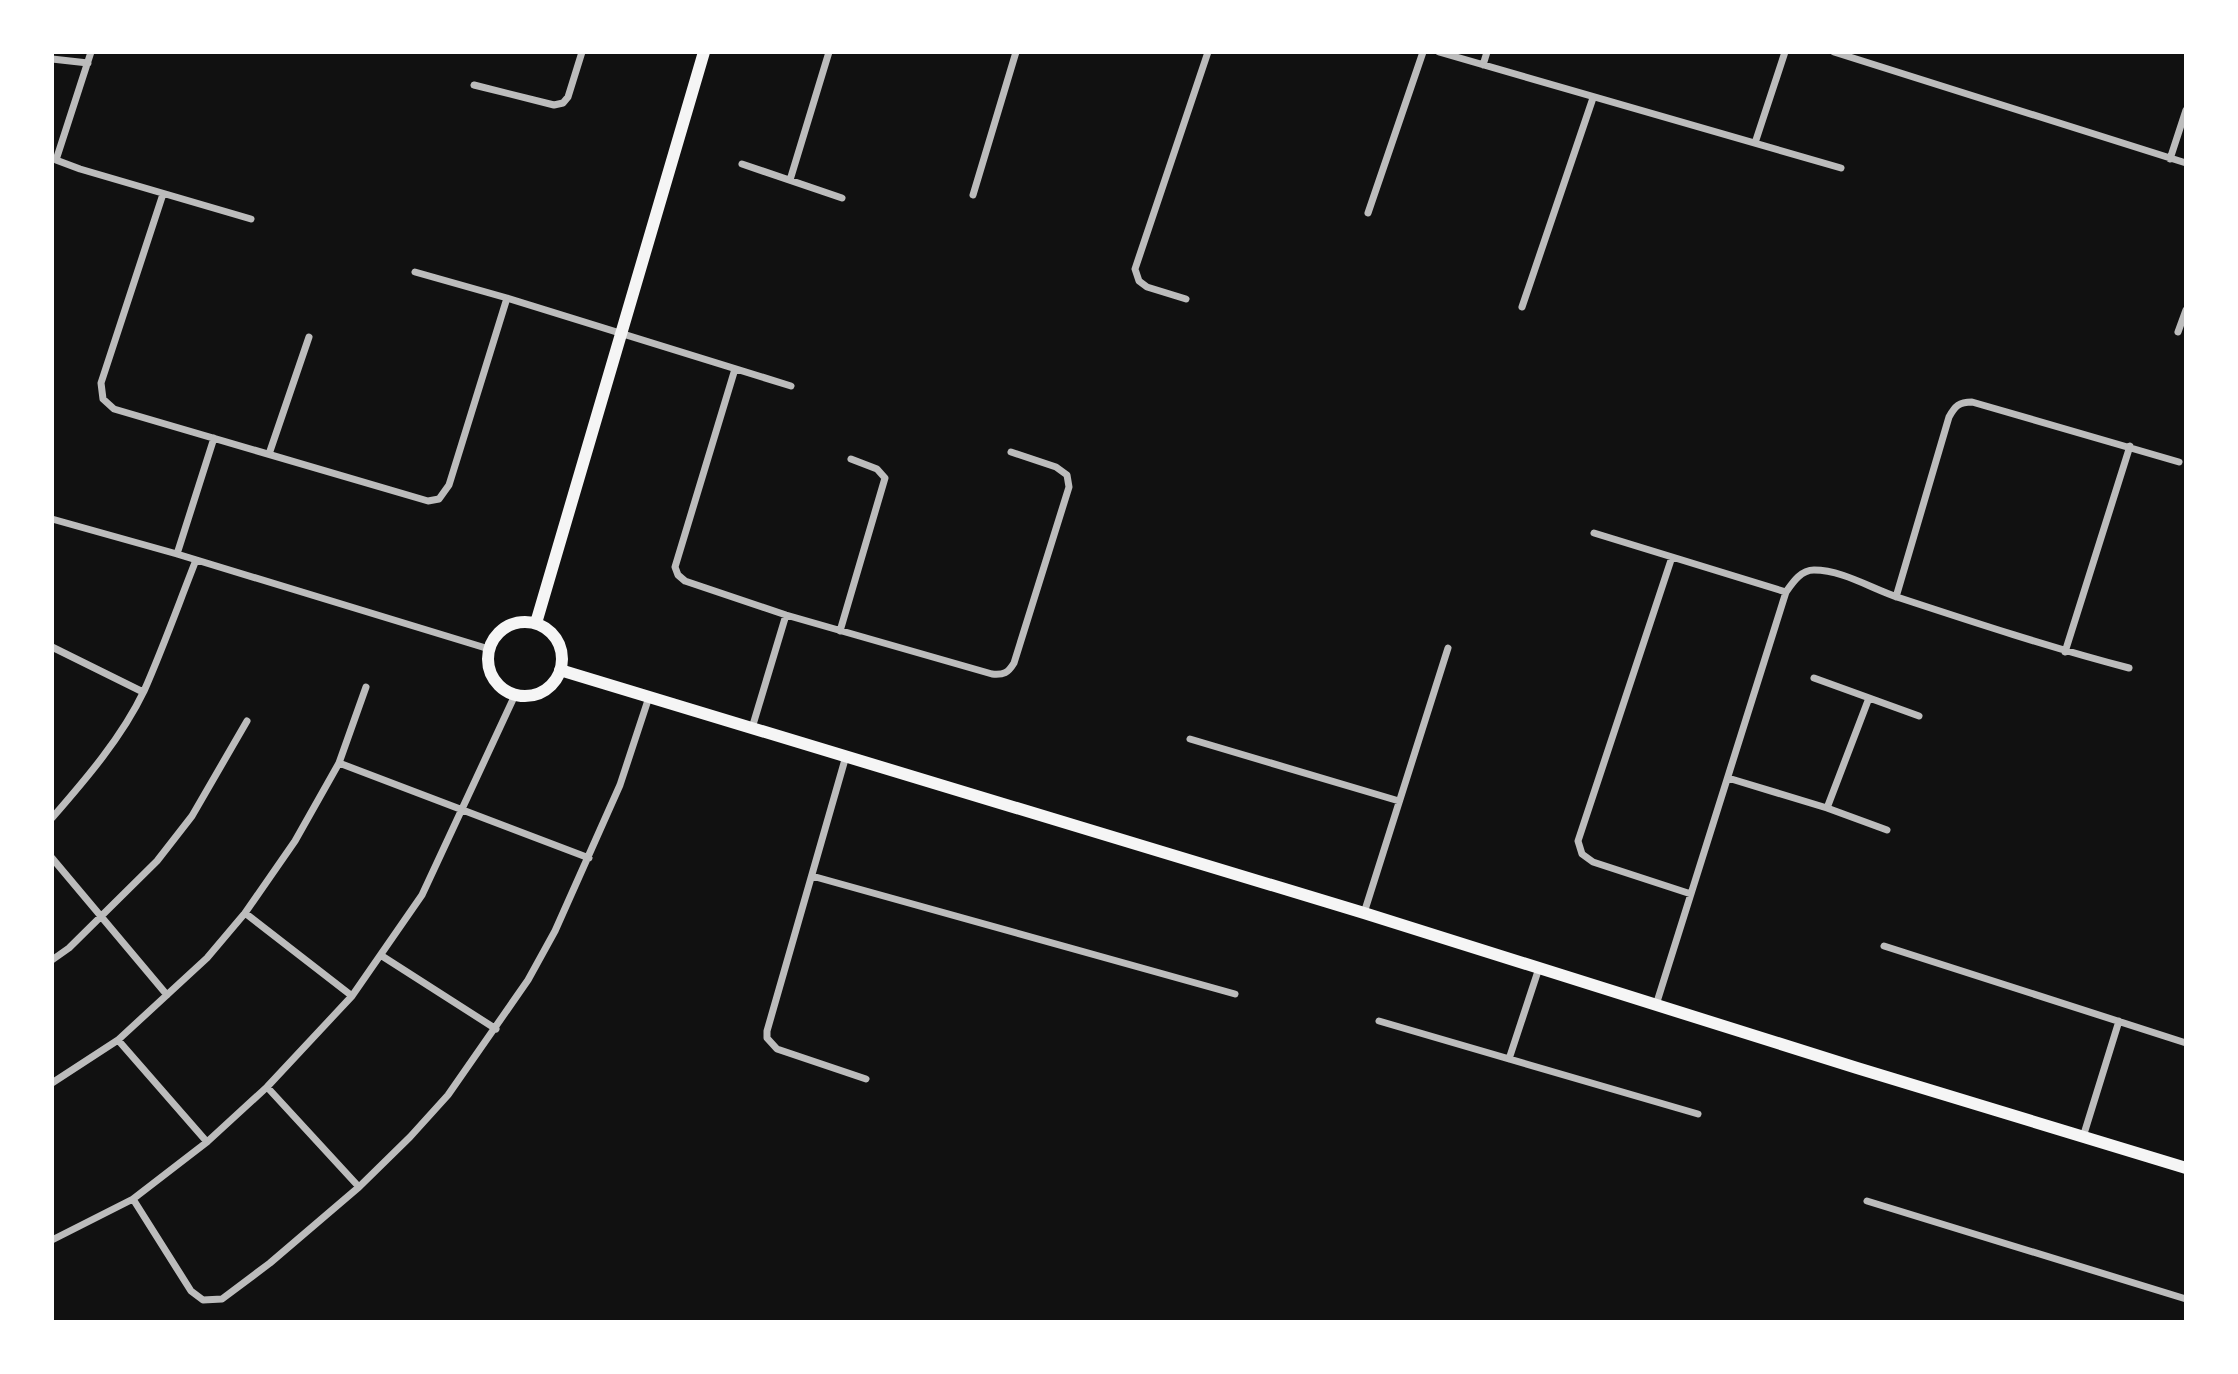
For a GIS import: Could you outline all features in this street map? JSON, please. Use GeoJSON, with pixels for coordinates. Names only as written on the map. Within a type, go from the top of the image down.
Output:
{"type":"FeatureCollection","features":[{"type":"Feature","properties":{"kind":"main road"},"geometry":{"type":"LineString","coordinates":[[536,623],[704,52]]}},
{"type":"Feature","properties":{"kind":"main road"},"geometry":{"type":"LineString","coordinates":[[536,623],[547,629],[560,647],[560,670],[548,688],[537,694],[515,695],[506,691],[492,677],[488,668],[489,649],[494,638],[513,624],[536,623]]}},
{"type":"Feature","properties":{"kind":"main road"},"geometry":{"type":"LineString","coordinates":[[560,670],[1364,912],[1656,1006],[2186,1168]]}},
{"type":"Feature","properties":{"kind":"street"},"geometry":{"type":"LineString","coordinates":[[52,169],[91,52]]}},
{"type":"Feature","properties":{"kind":"street"},"geometry":{"type":"LineString","coordinates":[[474,85],[554,106],[563,103],[568,97],[582,52]]}},
{"type":"Feature","properties":{"kind":"street"},"geometry":{"type":"LineString","coordinates":[[790,180],[829,52]]}},
{"type":"Feature","properties":{"kind":"street"},"geometry":{"type":"LineString","coordinates":[[973,195],[1016,52]]}},
{"type":"Feature","properties":{"kind":"street"},"geometry":{"type":"LineString","coordinates":[[1186,299],[1147,287],[1139,282],[1135,269],[1208,52]]}},
{"type":"Feature","properties":{"kind":"street"},"geometry":{"type":"LineString","coordinates":[[1368,213],[1423,52]]}},
{"type":"Feature","properties":{"kind":"street"},"geometry":{"type":"LineString","coordinates":[[1439,52],[1842,168]]}},
{"type":"Feature","properties":{"kind":"street"},"geometry":{"type":"LineString","coordinates":[[1483,65],[1487,52]]}},
{"type":"Feature","properties":{"kind":"street"},"geometry":{"type":"LineString","coordinates":[[1755,143],[1785,52]]}},
{"type":"Feature","properties":{"kind":"street"},"geometry":{"type":"LineString","coordinates":[[1833,52],[2186,163]]}},
{"type":"Feature","properties":{"kind":"street"},"geometry":{"type":"LineString","coordinates":[[52,59],[88,63]]}},
{"type":"Feature","properties":{"kind":"street"},"geometry":{"type":"LineString","coordinates":[[1522,307],[1593,98]]}},
{"type":"Feature","properties":{"kind":"street"},"geometry":{"type":"LineString","coordinates":[[2170,159],[2186,110]]}},
{"type":"Feature","properties":{"kind":"street"},"geometry":{"type":"LineString","coordinates":[[56,160],[251,219]]}},
{"type":"Feature","properties":{"kind":"street"},"geometry":{"type":"LineString","coordinates":[[742,164],[842,198]]}},
{"type":"Feature","properties":{"kind":"street"},"geometry":{"type":"LineString","coordinates":[[163,194],[101,383],[103,400],[114,409],[428,501],[439,499],[449,485],[507,298]]}},
{"type":"Feature","properties":{"kind":"street"},"geometry":{"type":"LineString","coordinates":[[415,272],[791,386]]}},
{"type":"Feature","properties":{"kind":"street"},"geometry":{"type":"LineString","coordinates":[[2178,332],[2186,310]]}},
{"type":"Feature","properties":{"kind":"street"},"geometry":{"type":"LineString","coordinates":[[269,454],[309,337]]}},
{"type":"Feature","properties":{"kind":"street"},"geometry":{"type":"LineString","coordinates":[[735,369],[674,567],[678,575],[685,581],[786,615],[1003,675],[1014,663],[1069,488],[1067,475],[1056,467],[1011,452]]}},
{"type":"Feature","properties":{"kind":"street"},"geometry":{"type":"LineString","coordinates":[[1896,597],[1949,417],[1955,405],[1972,402],[2179,462]]}},
{"type":"Feature","properties":{"kind":"street"},"geometry":{"type":"LineString","coordinates":[[177,554],[214,438]]}},
{"type":"Feature","properties":{"kind":"street"},"geometry":{"type":"LineString","coordinates":[[2065,652],[2130,446]]}},
{"type":"Feature","properties":{"kind":"street"},"geometry":{"type":"LineString","coordinates":[[840,631],[885,478],[877,469],[851,459]]}},
{"type":"Feature","properties":{"kind":"street"},"geometry":{"type":"LineString","coordinates":[[52,519],[489,649]]}},
{"type":"Feature","properties":{"kind":"street"},"geometry":{"type":"LineString","coordinates":[[1594,533],[1786,592]]}},
{"type":"Feature","properties":{"kind":"street"},"geometry":{"type":"LineString","coordinates":[[1672,557],[1578,841],[1582,855],[1592,862],[1691,894]]}},
{"type":"Feature","properties":{"kind":"street"},"geometry":{"type":"LineString","coordinates":[[52,818],[88,776],[117,736],[143,692],[197,560]]}},
{"type":"Feature","properties":{"kind":"street"},"geometry":{"type":"LineString","coordinates":[[1656,1006],[1786,592],[1795,579],[1810,569],[1829,571],[1896,597],[2065,652],[2129,668]]}},
{"type":"Feature","properties":{"kind":"street"},"geometry":{"type":"LineString","coordinates":[[752,728],[786,615]]}},
{"type":"Feature","properties":{"kind":"street"},"geometry":{"type":"LineString","coordinates":[[52,647],[143,692]]}},
{"type":"Feature","properties":{"kind":"street"},"geometry":{"type":"LineString","coordinates":[[1364,912],[1448,648]]}},
{"type":"Feature","properties":{"kind":"street"},"geometry":{"type":"LineString","coordinates":[[1814,678],[1919,716]]}},
{"type":"Feature","properties":{"kind":"street"},"geometry":{"type":"LineString","coordinates":[[52,1083],[118,1040],[207,958],[245,914],[295,841],[339,763],[366,687]]}},
{"type":"Feature","properties":{"kind":"street"},"geometry":{"type":"LineString","coordinates":[[52,1240],[133,1199],[207,1142],[267,1087],[352,996],[422,895],[515,695]]}},
{"type":"Feature","properties":{"kind":"street"},"geometry":{"type":"LineString","coordinates":[[133,1199],[191,1291],[203,1300],[222,1299],[270,1263],[359,1187],[410,1138],[448,1095],[496,1029],[533,970],[589,858],[620,785],[649,697]]}},
{"type":"Feature","properties":{"kind":"street"},"geometry":{"type":"LineString","coordinates":[[1827,808],[1869,698]]}},
{"type":"Feature","properties":{"kind":"street"},"geometry":{"type":"LineString","coordinates":[[52,960],[69,948],[157,861],[192,816],[247,721]]}},
{"type":"Feature","properties":{"kind":"street"},"geometry":{"type":"LineString","coordinates":[[1190,739],[1399,801]]}},
{"type":"Feature","properties":{"kind":"street"},"geometry":{"type":"LineString","coordinates":[[846,756],[767,1038],[770,1044],[778,1049],[866,1079]]}},
{"type":"Feature","properties":{"kind":"street"},"geometry":{"type":"LineString","coordinates":[[339,763],[589,858]]}},
{"type":"Feature","properties":{"kind":"street"},"geometry":{"type":"LineString","coordinates":[[1728,778],[1888,830]]}},
{"type":"Feature","properties":{"kind":"street"},"geometry":{"type":"LineString","coordinates":[[52,858],[167,995]]}},
{"type":"Feature","properties":{"kind":"street"},"geometry":{"type":"LineString","coordinates":[[813,876],[1235,995]]}},
{"type":"Feature","properties":{"kind":"street"},"geometry":{"type":"LineString","coordinates":[[245,914],[352,996]]}},
{"type":"Feature","properties":{"kind":"street"},"geometry":{"type":"LineString","coordinates":[[1884,946],[2186,1043]]}},
{"type":"Feature","properties":{"kind":"street"},"geometry":{"type":"LineString","coordinates":[[382,956],[496,1029]]}},
{"type":"Feature","properties":{"kind":"street"},"geometry":{"type":"LineString","coordinates":[[1510,1059],[1539,968]]}},
{"type":"Feature","properties":{"kind":"street"},"geometry":{"type":"LineString","coordinates":[[1379,1021],[1698,1114]]}},
{"type":"Feature","properties":{"kind":"street"},"geometry":{"type":"LineString","coordinates":[[2083,1137],[2119,1021]]}},
{"type":"Feature","properties":{"kind":"street"},"geometry":{"type":"LineString","coordinates":[[118,1040],[207,1142]]}},
{"type":"Feature","properties":{"kind":"street"},"geometry":{"type":"LineString","coordinates":[[267,1087],[359,1187]]}},
{"type":"Feature","properties":{"kind":"street"},"geometry":{"type":"LineString","coordinates":[[1867,1201],[2186,1299]]}}]}
